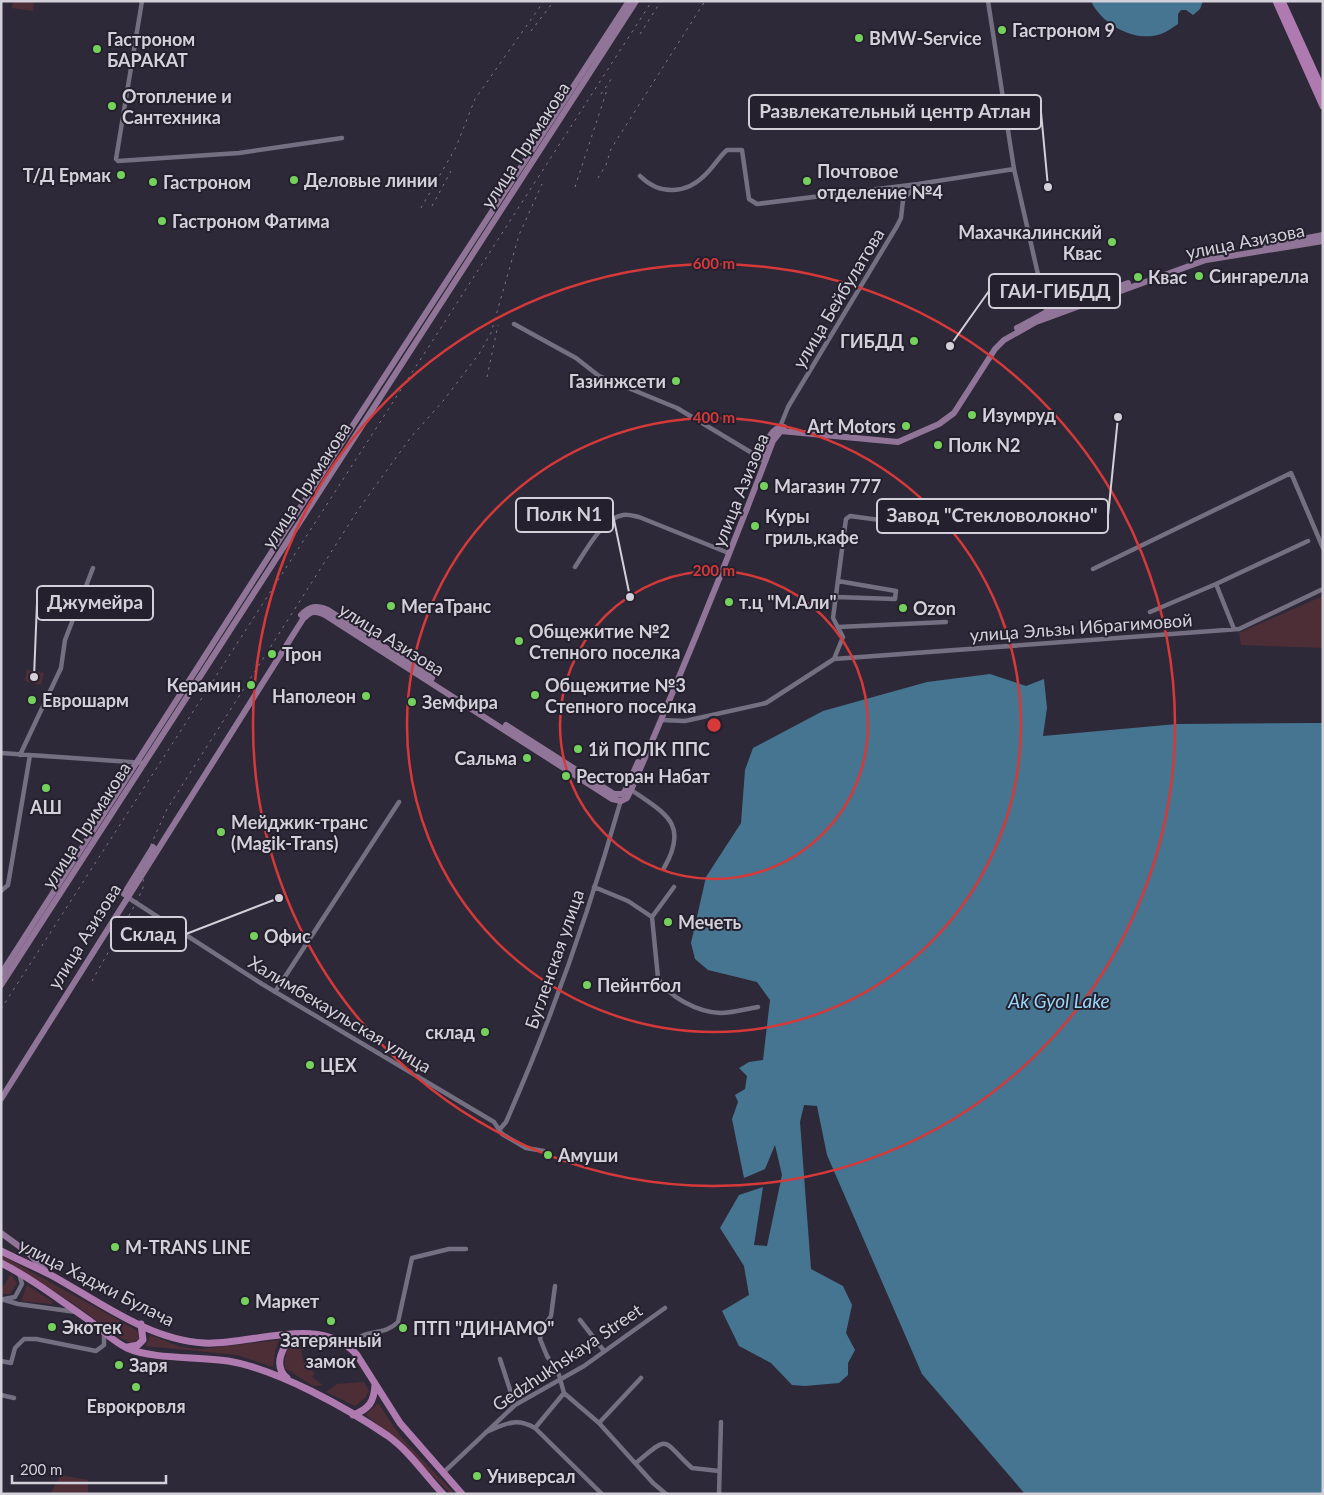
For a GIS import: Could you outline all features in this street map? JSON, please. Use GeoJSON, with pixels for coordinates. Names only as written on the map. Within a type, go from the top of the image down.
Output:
{"type":"FeatureCollection","features":[{"type":"Feature","properties":{"kind":"main road","name":"улица Примакова"},"geometry":{"type":"LineString","coordinates":[[1,985],[350,431],[630,1]]}},
{"type":"Feature","properties":{"kind":"main road","name":"улица Примакова"},"geometry":{"type":"LineString","coordinates":[[1,974],[636,1]]}},
{"type":"Feature","properties":{"kind":"main road"},"geometry":{"type":"LineString","coordinates":[[1276,1],[1323,106]]}},
{"type":"Feature","properties":{"kind":"main road"},"geometry":{"type":"LineString","coordinates":[[1282,1],[1323,91]]}},
{"type":"Feature","properties":{"kind":"main road","name":"улица Азизова"},"geometry":{"type":"LineString","coordinates":[[629,788],[726,552],[770,434],[780,427],[898,438],[951,412],[995,343],[1047,315],[1206,256],[1323,235]]}},
{"type":"Feature","properties":{"kind":"main road","name":"улица Азизова"},"geometry":{"type":"LineString","coordinates":[[1,1092],[261,681],[300,616],[308,608],[322,608],[622,797],[629,788],[662,720],[777,434],[781,431],[898,442],[950,417],[996,348],[1004,340],[1047,315],[1206,260],[1323,241]]}},
{"type":"Feature","properties":{"kind":"main road","name":"улица Азизова"},"geometry":{"type":"LineString","coordinates":[[1,1099],[125,896]]}},
{"type":"Feature","properties":{"kind":"main road"},"geometry":{"type":"LineString","coordinates":[[1,1233],[27,1252],[50,1275]]}},
{"type":"Feature","properties":{"kind":"main road","name":"улица Хаджи Булача"},"geometry":{"type":"LineString","coordinates":[[1,1251],[50,1275],[140,1324],[178,1340],[205,1344],[296,1334],[317,1335],[349,1347]]}},
{"type":"Feature","properties":{"kind":"main road"},"geometry":{"type":"LineString","coordinates":[[23,1262],[27,1252]]}},
{"type":"Feature","properties":{"kind":"main road","name":"улица Хаджи Булача"},"geometry":{"type":"LineString","coordinates":[[1,1263],[18,1272],[125,1347],[151,1354],[228,1361],[253,1366],[289,1380],[353,1415],[388,1437],[400,1446],[429,1476],[441,1493]]}},
{"type":"Feature","properties":{"kind":"main road"},"geometry":{"type":"LineString","coordinates":[[125,1347],[134,1347],[143,1340],[140,1324]]}},
{"type":"Feature","properties":{"kind":"main road"},"geometry":{"type":"LineString","coordinates":[[289,1380],[281,1371],[280,1361],[284,1346],[296,1334]]}},
{"type":"Feature","properties":{"kind":"main road"},"geometry":{"type":"LineString","coordinates":[[349,1347],[356,1353],[400,1423],[462,1494]]}},
{"type":"Feature","properties":{"kind":"main road"},"geometry":{"type":"LineString","coordinates":[[353,1415],[366,1411],[373,1402],[375,1384]]}},
{"type":"Feature","properties":{"kind":"street"},"geometry":{"type":"LineString","coordinates":[[142,1],[116,159],[118,161],[239,153],[342,138]]}},
{"type":"Feature","properties":{"kind":"street"},"geometry":{"type":"LineString","coordinates":[[988,1],[1014,169],[1047,315]]}},
{"type":"Feature","properties":{"kind":"street"},"geometry":{"type":"LineString","coordinates":[[640,176],[656,188],[671,191],[685,190],[705,175],[727,150],[742,150],[750,199],[752,203],[757,204],[918,184],[1014,169]]}},
{"type":"Feature","properties":{"kind":"street","name":"улица Бейбулатова"},"geometry":{"type":"LineString","coordinates":[[780,427],[788,407],[901,218],[904,197],[918,184]]}},
{"type":"Feature","properties":{"kind":"street"},"geometry":{"type":"LineString","coordinates":[[514,324],[576,358],[599,376],[677,408],[762,459]]}},
{"type":"Feature","properties":{"kind":"street"},"geometry":{"type":"LineString","coordinates":[[1093,569],[1292,473],[1323,548]]}},
{"type":"Feature","properties":{"kind":"street"},"geometry":{"type":"LineString","coordinates":[[575,567],[599,532],[613,519],[625,514],[639,517],[726,552]]}},
{"type":"Feature","properties":{"kind":"street"},"geometry":{"type":"LineString","coordinates":[[662,720],[685,720],[766,703],[834,659],[843,637],[833,618],[847,518],[850,516],[902,523]]}},
{"type":"Feature","properties":{"kind":"street"},"geometry":{"type":"LineString","coordinates":[[1150,612],[1216,584],[1308,541]]}},
{"type":"Feature","properties":{"kind":"street"},"geometry":{"type":"LineString","coordinates":[[20,754],[61,668],[64,640],[93,568]]}},
{"type":"Feature","properties":{"kind":"street"},"geometry":{"type":"LineString","coordinates":[[836,597],[895,599],[896,591],[838,581]]}},
{"type":"Feature","properties":{"kind":"street"},"geometry":{"type":"LineString","coordinates":[[1216,584],[1234,629]]}},
{"type":"Feature","properties":{"kind":"street","name":"улица Эльзы Ибрагимовой"},"geometry":{"type":"LineString","coordinates":[[834,659],[1234,629],[1323,589]]}},
{"type":"Feature","properties":{"kind":"street"},"geometry":{"type":"LineString","coordinates":[[838,627],[946,622]]}},
{"type":"Feature","properties":{"kind":"street"},"geometry":{"type":"LineString","coordinates":[[1,752],[141,762]]}},
{"type":"Feature","properties":{"kind":"street"},"geometry":{"type":"LineString","coordinates":[[1,891],[8,885],[30,755]]}},
{"type":"Feature","properties":{"kind":"street"},"geometry":{"type":"LineString","coordinates":[[629,788],[667,815],[672,825],[676,839],[673,853],[664,868]]}},
{"type":"Feature","properties":{"kind":"street","name":"Бугленская улица"},"geometry":{"type":"LineString","coordinates":[[500,1129],[506,1122],[538,1049],[594,887],[622,797]]}},
{"type":"Feature","properties":{"kind":"street"},"geometry":{"type":"LineString","coordinates":[[275,992],[399,802]]}},
{"type":"Feature","properties":{"kind":"street"},"geometry":{"type":"LineString","coordinates":[[594,887],[628,901],[652,917]]}},
{"type":"Feature","properties":{"kind":"street"},"geometry":{"type":"LineString","coordinates":[[674,887],[652,917],[658,978],[662,986],[681,1000],[718,1013],[758,1007]]}},
{"type":"Feature","properties":{"kind":"street","name":"Халимбекаульская улица"},"geometry":{"type":"LineString","coordinates":[[125,896],[275,992],[494,1122],[502,1134],[526,1148],[544,1151]]}},
{"type":"Feature","properties":{"kind":"street"},"geometry":{"type":"LineString","coordinates":[[349,1347],[360,1335],[387,1330],[398,1322],[406,1293],[412,1258],[449,1249],[466,1249]]}},
{"type":"Feature","properties":{"kind":"street"},"geometry":{"type":"LineString","coordinates":[[1,1299],[15,1297],[22,1284],[18,1272]]}},
{"type":"Feature","properties":{"kind":"street"},"geometry":{"type":"LineString","coordinates":[[555,1286],[551,1316],[540,1334],[547,1356],[561,1380],[564,1393],[599,1423],[666,1494]]}},
{"type":"Feature","properties":{"kind":"street"},"geometry":{"type":"LineString","coordinates":[[1,1299],[18,1304],[77,1312]]}},
{"type":"Feature","properties":{"kind":"street","name":"Gedzhukhskaya Street"},"geometry":{"type":"LineString","coordinates":[[443,1472],[515,1405],[561,1380],[665,1308]]}},
{"type":"Feature","properties":{"kind":"street"},"geometry":{"type":"LineString","coordinates":[[580,1320],[604,1350]]}},
{"type":"Feature","properties":{"kind":"street"},"geometry":{"type":"LineString","coordinates":[[1,1361],[11,1363],[15,1348],[24,1339],[100,1350],[105,1342],[104,1332]]}},
{"type":"Feature","properties":{"kind":"street"},"geometry":{"type":"LineString","coordinates":[[500,1359],[515,1405]]}},
{"type":"Feature","properties":{"kind":"street"},"geometry":{"type":"LineString","coordinates":[[599,1423],[641,1378]]}},
{"type":"Feature","properties":{"kind":"street"},"geometry":{"type":"LineString","coordinates":[[535,1428],[564,1393]]}},
{"type":"Feature","properties":{"kind":"street"},"geometry":{"type":"LineString","coordinates":[[1,1395],[14,1398]]}},
{"type":"Feature","properties":{"kind":"street"},"geometry":{"type":"LineString","coordinates":[[485,1432],[513,1422],[523,1422],[535,1428],[602,1494]]}},
{"type":"Feature","properties":{"kind":"street"},"geometry":{"type":"LineString","coordinates":[[719,1494],[721,1422]]}},
{"type":"Feature","properties":{"kind":"street"},"geometry":{"type":"LineString","coordinates":[[636,1463],[658,1444],[664,1442],[671,1445],[692,1468],[719,1470]]}},
{"type":"Feature","properties":{"kind":"shaded area"},"geometry":{"type":"Polygon","coordinates":[[[13,1],[34,1],[33,11],[12,8],[13,1]]]}},
{"type":"Feature","properties":{"kind":"shaded area"},"geometry":{"type":"Polygon","coordinates":[[[1323,596],[1323,648],[1241,645],[1239,633],[1323,596]]]}},
{"type":"Feature","properties":{"kind":"shaded area"},"geometry":{"type":"Polygon","coordinates":[[[27,670],[44,673],[41,685],[25,681],[27,670]]]}},
{"type":"Feature","properties":{"kind":"shaded area"},"geometry":{"type":"Polygon","coordinates":[[[1,1255],[124,1323],[137,1331],[139,1339],[131,1343],[123,1339],[68,1300],[1,1259],[1,1255]]]}},
{"type":"Feature","properties":{"kind":"shaded area"},"geometry":{"type":"Polygon","coordinates":[[[11,1274],[17,1283],[10,1294],[1,1294],[1,1290],[11,1274]]]}},
{"type":"Feature","properties":{"kind":"shaded area"},"geometry":{"type":"Polygon","coordinates":[[[27,1285],[53,1302],[52,1304],[21,1301],[27,1285]]]}},
{"type":"Feature","properties":{"kind":"shaded area"},"geometry":{"type":"Polygon","coordinates":[[[150,1335],[181,1347],[201,1349],[279,1340],[273,1367],[237,1355],[146,1346],[150,1335]]]}},
{"type":"Feature","properties":{"kind":"shaded area"},"geometry":{"type":"Polygon","coordinates":[[[300,1338],[305,1338],[307,1348],[301,1350],[304,1363],[310,1362],[311,1370],[315,1373],[312,1377],[323,1385],[313,1386],[285,1368],[287,1350],[292,1343],[300,1338]]]}},
{"type":"Feature","properties":{"kind":"shaded area"},"geometry":{"type":"Polygon","coordinates":[[[364,1382],[369,1391],[365,1398],[355,1406],[326,1392],[337,1384],[364,1382]]]}},
{"type":"Feature","properties":{"kind":"shaded area"},"geometry":{"type":"Polygon","coordinates":[[[378,1403],[401,1437],[455,1494],[451,1494],[398,1441],[366,1415],[378,1403]]]}},
{"type":"Feature","properties":{"kind":"shaded area"},"geometry":{"type":"Polygon","coordinates":[[[61,1475],[88,1480],[88,1494],[50,1494],[61,1475]]]}},
{"type":"Feature","properties":{"kind":"water"},"geometry":{"type":"Polygon","coordinates":[[[1091,1],[1203,1],[1200,9],[1193,15],[1186,10],[1181,10],[1178,14],[1178,24],[1163,33],[1141,36],[1120,30],[1111,24],[1096,10],[1091,1]]]}},
{"type":"Feature","properties":{"kind":"water","name":"Ak Gyol Lake"},"geometry":{"type":"Polygon","coordinates":[[[990,674],[1026,686],[1044,679],[1047,708],[1043,736],[1177,724],[1323,723],[1323,1494],[1025,1494],[922,1374],[827,1155],[817,1106],[804,1105],[800,1122],[811,1269],[843,1286],[852,1305],[846,1333],[855,1350],[848,1363],[848,1375],[839,1383],[805,1386],[792,1385],[771,1363],[739,1346],[722,1311],[749,1295],[744,1266],[720,1228],[739,1195],[763,1187],[754,1245],[767,1246],[782,1175],[775,1145],[765,1169],[744,1178],[732,1119],[738,1102],[735,1095],[745,1089],[747,1076],[739,1068],[749,1062],[763,1060],[770,1000],[757,982],[708,970],[695,959],[691,943],[706,877],[741,823],[745,770],[753,748],[823,711],[927,682],[990,674]]]}},
{"type":"Feature","properties":{"kind":"railway"},"geometry":{"type":"LineString","coordinates":[[421,208],[456,147],[475,99],[544,1]]}},
{"type":"Feature","properties":{"kind":"railway"},"geometry":{"type":"LineString","coordinates":[[531,31],[554,1]]}},
{"type":"Feature","properties":{"kind":"railway"},"geometry":{"type":"LineString","coordinates":[[1,1009],[652,1]]}},
{"type":"Feature","properties":{"kind":"railway"},"geometry":{"type":"LineString","coordinates":[[640,34],[661,1]]}},
{"type":"Feature","properties":{"kind":"railway"},"geometry":{"type":"LineString","coordinates":[[598,178],[606,165],[611,149],[705,1]]}},
{"type":"Feature","properties":{"kind":"railway"},"geometry":{"type":"LineString","coordinates":[[601,94],[612,78]]}},
{"type":"Feature","properties":{"kind":"railway"},"geometry":{"type":"LineString","coordinates":[[575,187],[608,87]]}},
{"type":"Feature","properties":{"kind":"railway"},"geometry":{"type":"LineString","coordinates":[[432,206],[451,171]]}},
{"type":"Feature","properties":{"kind":"railway"},"geometry":{"type":"LineString","coordinates":[[92,981],[143,888],[144,860],[167,809],[358,510],[411,437],[443,401],[479,354],[491,333],[519,235],[542,184]]}},
{"type":"Feature","properties":{"kind":"railway"},"geometry":{"type":"LineString","coordinates":[[487,377],[498,325]]}},
{"type":"Feature","properties":{"kind":"place","name":"Гастроном 9"},"geometry":{"type":"Point","coordinates":[1002,30]}},
{"type":"Feature","properties":{"kind":"place","name":"BMW-Service"},"geometry":{"type":"Point","coordinates":[859,38]}},
{"type":"Feature","properties":{"kind":"place","name":"Гастроном БАРАКАТ"},"geometry":{"type":"Point","coordinates":[97,49]}},
{"type":"Feature","properties":{"kind":"place","name":"Отопление и Сантехника"},"geometry":{"type":"Point","coordinates":[112,106]}},
{"type":"Feature","properties":{"kind":"place","name":"Т/Д Ермак"},"geometry":{"type":"Point","coordinates":[121,175]}},
{"type":"Feature","properties":{"kind":"place","name":"Деловые линии"},"geometry":{"type":"Point","coordinates":[294,180]}},
{"type":"Feature","properties":{"kind":"place","name":"Почтовое отделение №4"},"geometry":{"type":"Point","coordinates":[807,181]}},
{"type":"Feature","properties":{"kind":"place","name":"Гастроном"},"geometry":{"type":"Point","coordinates":[153,182]}},
{"type":"Feature","properties":{"kind":"place","name":"Развлекательный центр Атлан"},"geometry":{"type":"Point","coordinates":[1048,187]}},
{"type":"Feature","properties":{"kind":"place","name":"Гастроном Фатима"},"geometry":{"type":"Point","coordinates":[162,221]}},
{"type":"Feature","properties":{"kind":"place","name":"Махачкалинский Квас"},"geometry":{"type":"Point","coordinates":[1112,242]}},
{"type":"Feature","properties":{"kind":"place","name":"Сингарелла"},"geometry":{"type":"Point","coordinates":[1199,276]}},
{"type":"Feature","properties":{"kind":"place","name":"Квас"},"geometry":{"type":"Point","coordinates":[1138,277]}},
{"type":"Feature","properties":{"kind":"place","name":"ГИБДД"},"geometry":{"type":"Point","coordinates":[914,341]}},
{"type":"Feature","properties":{"kind":"place","name":"ГАИ-ГИБДД"},"geometry":{"type":"Point","coordinates":[950,346]}},
{"type":"Feature","properties":{"kind":"place","name":"Газинжсети"},"geometry":{"type":"Point","coordinates":[676,381]}},
{"type":"Feature","properties":{"kind":"place","name":"Изумруд"},"geometry":{"type":"Point","coordinates":[972,415]}},
{"type":"Feature","properties":{"kind":"place","name":"Завод \"Стекловолокно\""},"geometry":{"type":"Point","coordinates":[1118,417]}},
{"type":"Feature","properties":{"kind":"place","name":"Art Motors"},"geometry":{"type":"Point","coordinates":[906,426]}},
{"type":"Feature","properties":{"kind":"place","name":"Полк N2"},"geometry":{"type":"Point","coordinates":[938,445]}},
{"type":"Feature","properties":{"kind":"place","name":"Магазин 777"},"geometry":{"type":"Point","coordinates":[764,486]}},
{"type":"Feature","properties":{"kind":"place","name":"Куры гриль,кафе"},"geometry":{"type":"Point","coordinates":[755,526]}},
{"type":"Feature","properties":{"kind":"place","name":"Полк N1"},"geometry":{"type":"Point","coordinates":[630,597]}},
{"type":"Feature","properties":{"kind":"place","name":"т.ц \"М.Али\""},"geometry":{"type":"Point","coordinates":[729,602]}},
{"type":"Feature","properties":{"kind":"place","name":"МегаТранс"},"geometry":{"type":"Point","coordinates":[391,606]}},
{"type":"Feature","properties":{"kind":"place","name":"Ozon"},"geometry":{"type":"Point","coordinates":[903,608]}},
{"type":"Feature","properties":{"kind":"place","name":"Общежитие №2 Степного поселка"},"geometry":{"type":"Point","coordinates":[519,641]}},
{"type":"Feature","properties":{"kind":"place","name":"Трон"},"geometry":{"type":"Point","coordinates":[272,654]}},
{"type":"Feature","properties":{"kind":"place","name":"Джумейра"},"geometry":{"type":"Point","coordinates":[34,677]}},
{"type":"Feature","properties":{"kind":"place","name":"Керамин"},"geometry":{"type":"Point","coordinates":[251,685]}},
{"type":"Feature","properties":{"kind":"place","name":"Общежитие №3 Степного поселка"},"geometry":{"type":"Point","coordinates":[535,695]}},
{"type":"Feature","properties":{"kind":"place","name":"Наполеон"},"geometry":{"type":"Point","coordinates":[366,696]}},
{"type":"Feature","properties":{"kind":"place","name":"Еврошарм"},"geometry":{"type":"Point","coordinates":[32,700]}},
{"type":"Feature","properties":{"kind":"place","name":"Земфира"},"geometry":{"type":"Point","coordinates":[412,702]}},
{"type":"Feature","properties":{"kind":"place","name":"1й ПОЛК ППС"},"geometry":{"type":"Point","coordinates":[578,749]}},
{"type":"Feature","properties":{"kind":"place","name":"Сальма"},"geometry":{"type":"Point","coordinates":[527,758]}},
{"type":"Feature","properties":{"kind":"place","name":"Ресторан Набат"},"geometry":{"type":"Point","coordinates":[566,776]}},
{"type":"Feature","properties":{"kind":"place","name":"АШ"},"geometry":{"type":"Point","coordinates":[46,788]}},
{"type":"Feature","properties":{"kind":"place","name":"Мейджик-транс (Magik-Trans)"},"geometry":{"type":"Point","coordinates":[221,832]}},
{"type":"Feature","properties":{"kind":"place","name":"Склад"},"geometry":{"type":"Point","coordinates":[279,898]}},
{"type":"Feature","properties":{"kind":"place","name":"Мечеть"},"geometry":{"type":"Point","coordinates":[668,922]}},
{"type":"Feature","properties":{"kind":"place","name":"Офис"},"geometry":{"type":"Point","coordinates":[254,936]}},
{"type":"Feature","properties":{"kind":"place","name":"Пейнтбол"},"geometry":{"type":"Point","coordinates":[587,985]}},
{"type":"Feature","properties":{"kind":"place","name":"склад"},"geometry":{"type":"Point","coordinates":[485,1032]}},
{"type":"Feature","properties":{"kind":"place","name":"ЦЕХ"},"geometry":{"type":"Point","coordinates":[310,1065]}},
{"type":"Feature","properties":{"kind":"place","name":"Амуши"},"geometry":{"type":"Point","coordinates":[548,1155]}},
{"type":"Feature","properties":{"kind":"place","name":"М-TRANS LINE"},"geometry":{"type":"Point","coordinates":[115,1247]}},
{"type":"Feature","properties":{"kind":"place","name":"Маркет"},"geometry":{"type":"Point","coordinates":[245,1301]}},
{"type":"Feature","properties":{"kind":"place","name":"Затерянный замок"},"geometry":{"type":"Point","coordinates":[331,1321]}},
{"type":"Feature","properties":{"kind":"place","name":"Экотек"},"geometry":{"type":"Point","coordinates":[52,1327]}},
{"type":"Feature","properties":{"kind":"place","name":"ПТП \"ДИНАМО\""},"geometry":{"type":"Point","coordinates":[403,1328]}},
{"type":"Feature","properties":{"kind":"place","name":"Заря"},"geometry":{"type":"Point","coordinates":[119,1365]}},
{"type":"Feature","properties":{"kind":"place","name":"Еврокровля"},"geometry":{"type":"Point","coordinates":[136,1387]}},
{"type":"Feature","properties":{"kind":"place","name":"Универсал"},"geometry":{"type":"Point","coordinates":[477,1476]}}]}
